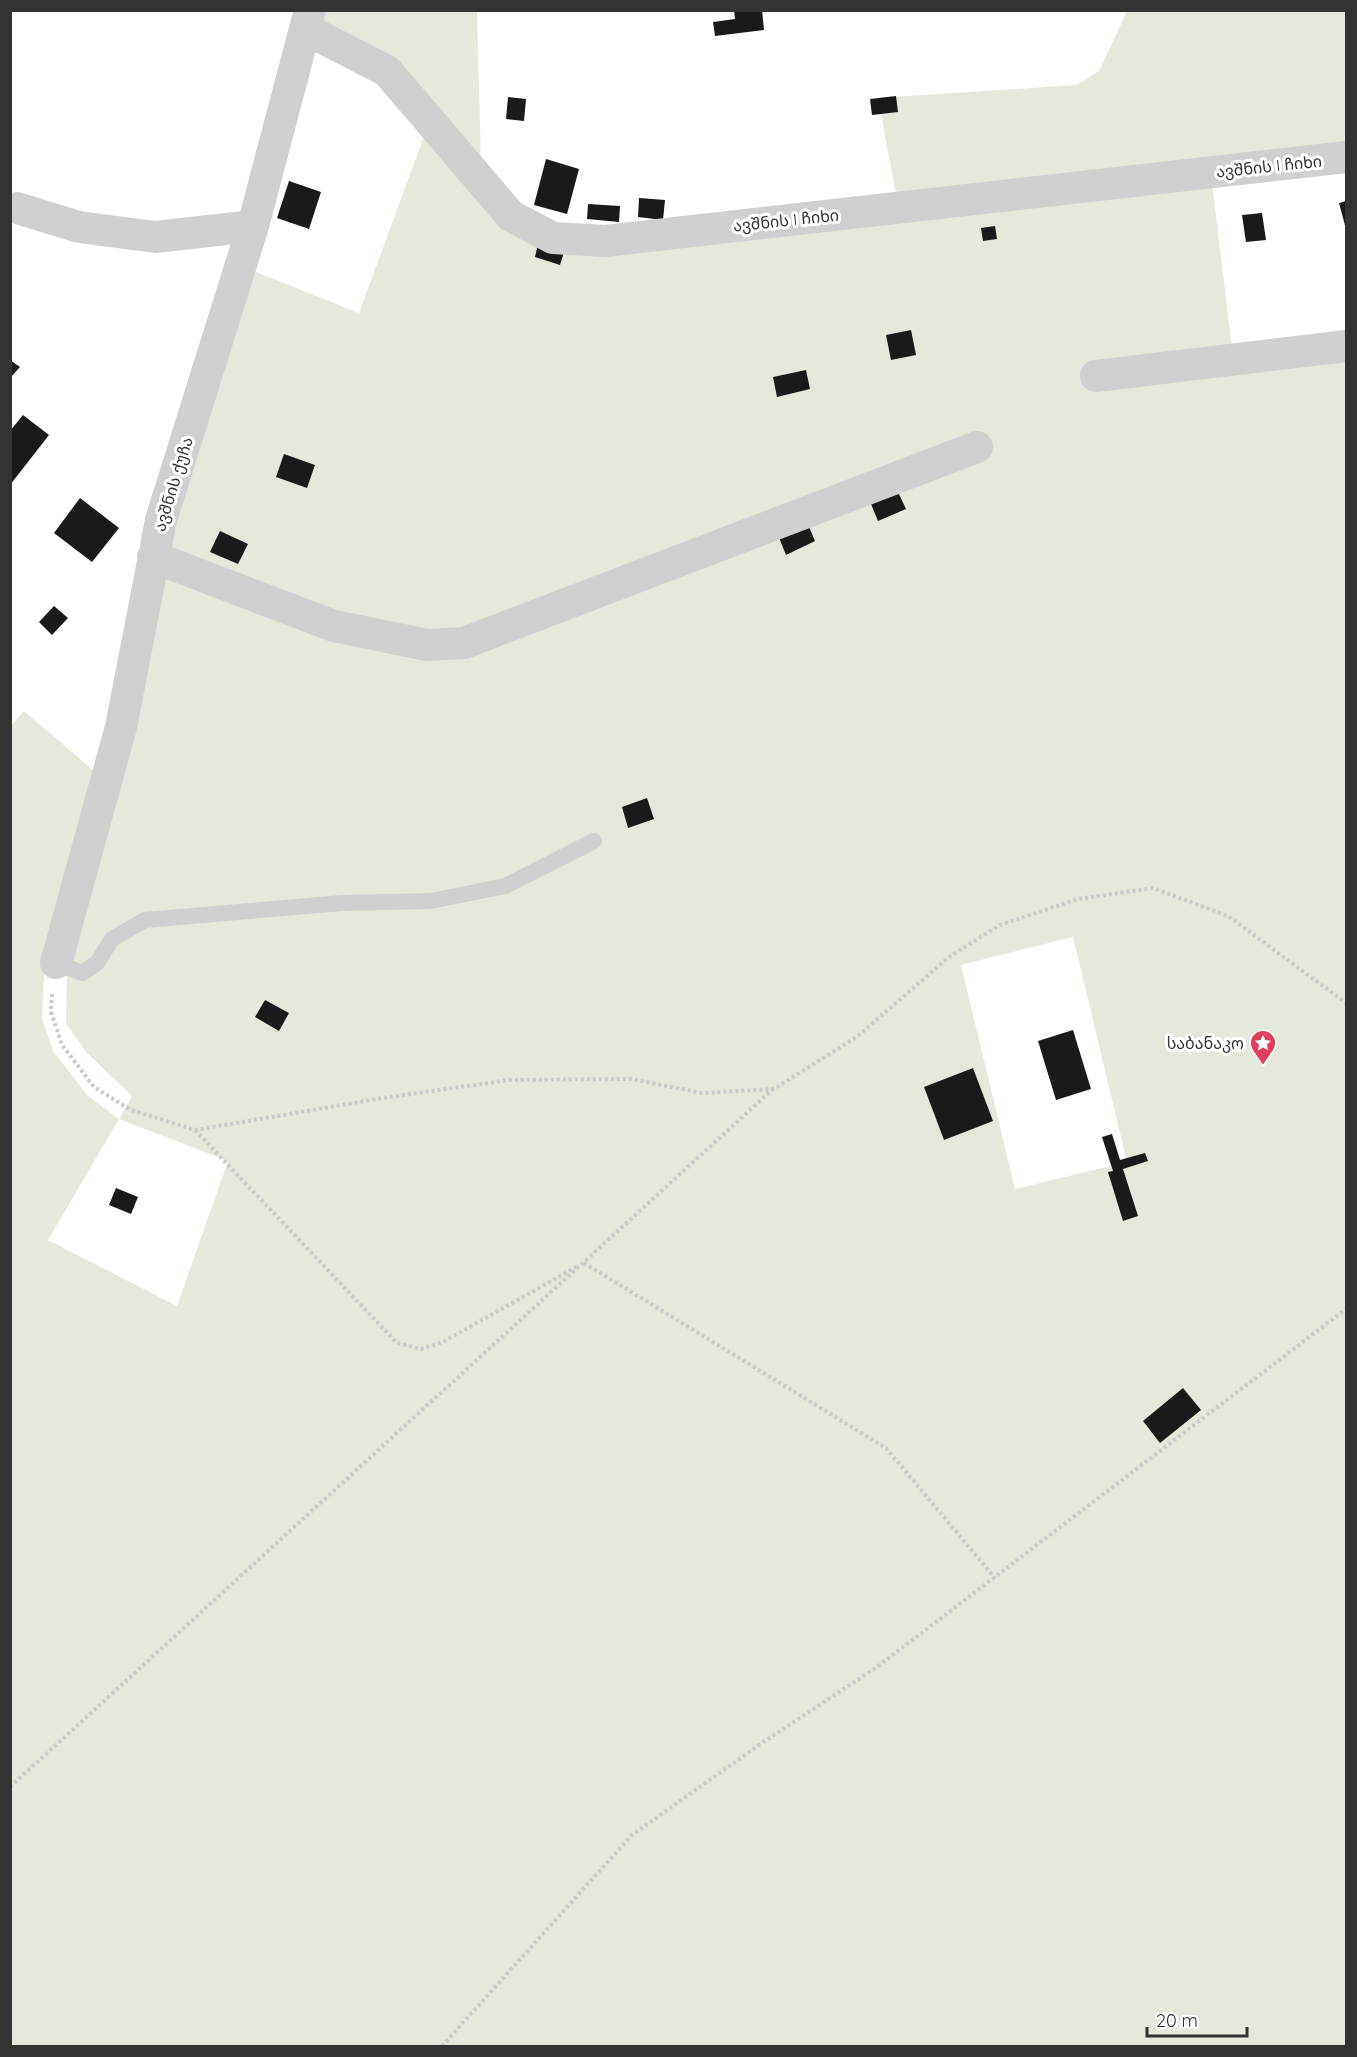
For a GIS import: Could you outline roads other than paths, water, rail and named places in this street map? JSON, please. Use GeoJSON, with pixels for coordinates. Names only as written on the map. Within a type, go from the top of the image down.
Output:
{"type":"FeatureCollection","features":[{"type":"Feature","properties":{"kind":"street","name":"ავშნის I ჩიხი"},"geometry":{"type":"LineString","coordinates":[[308,20],[387,71],[511,216],[553,238],[605,241],[1347,157]]}},
{"type":"Feature","properties":{"kind":"street","name":"ავშნის ქუჩა"},"geometry":{"type":"LineString","coordinates":[[56,963],[121,727],[161,520],[253,226],[308,20]]}},
{"type":"Feature","properties":{"kind":"street"},"geometry":{"type":"LineString","coordinates":[[13,203],[79,227],[155,237],[253,226]]}},
{"type":"Feature","properties":{"kind":"street"},"geometry":{"type":"LineString","coordinates":[[1096,376],[1347,346]]}},
{"type":"Feature","properties":{"kind":"street"},"geometry":{"type":"LineString","coordinates":[[153,557],[334,626],[427,645],[465,643],[976,447]]}},
{"type":"Feature","properties":{"kind":"lane"},"geometry":{"type":"LineString","coordinates":[[56,963],[82,973],[97,963],[112,939],[145,920],[342,903],[431,901],[505,886],[594,841]]}},
{"type":"Feature","properties":{"kind":"place","name":"საბანაკო"},"geometry":{"type":"Point","coordinates":[1263,1066]}}]}
